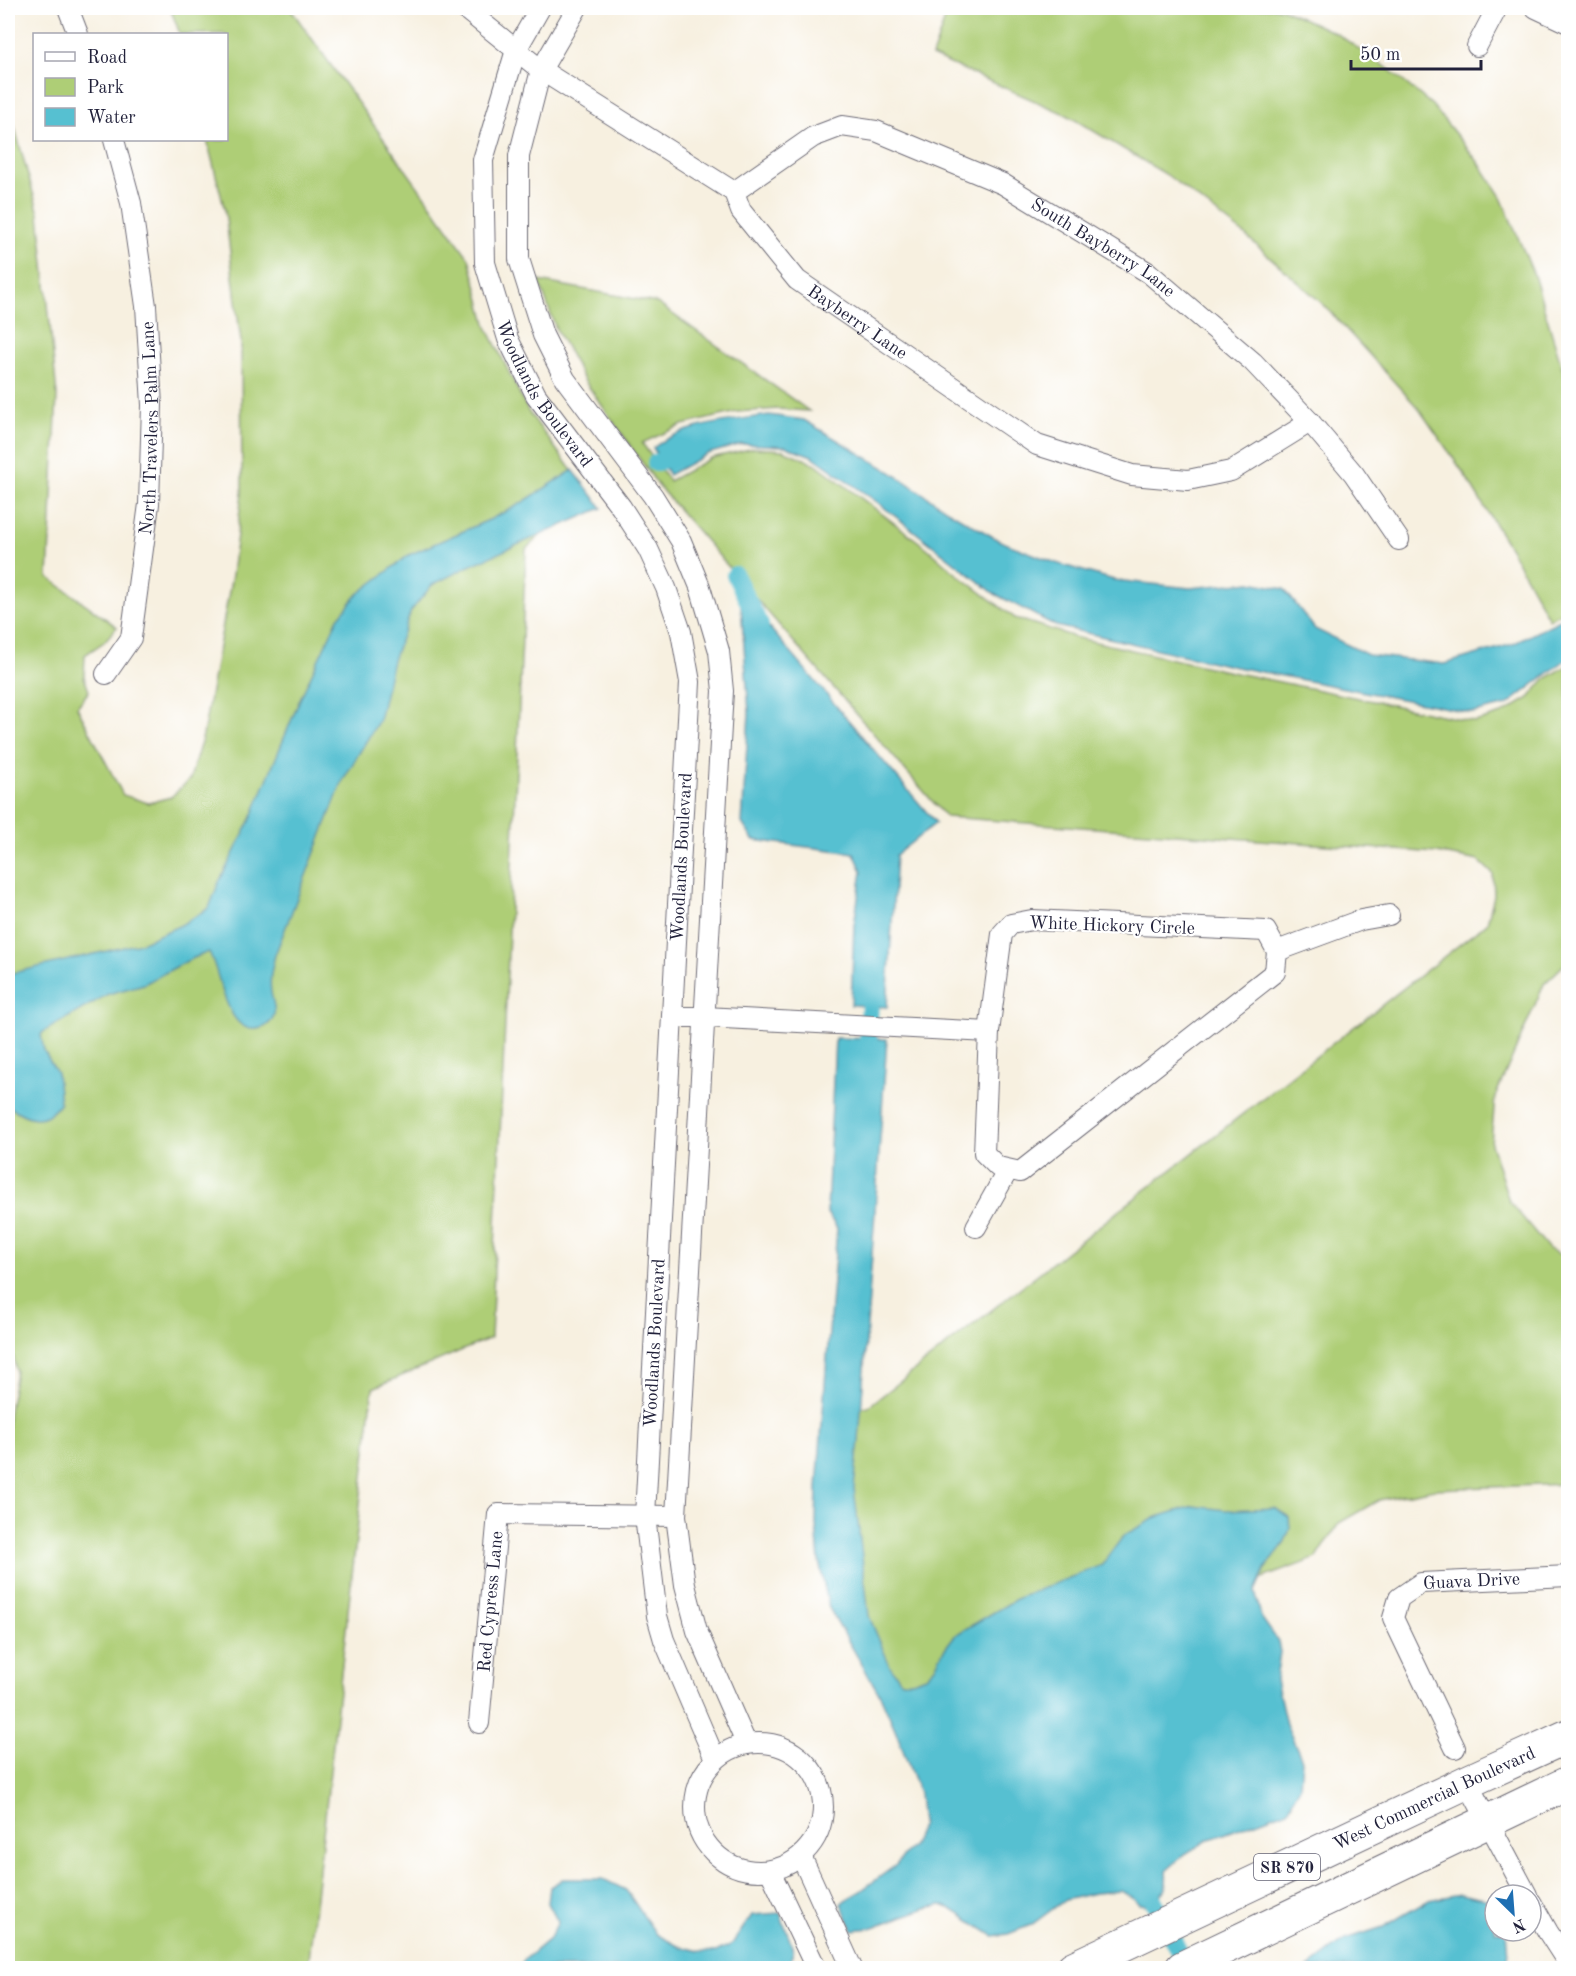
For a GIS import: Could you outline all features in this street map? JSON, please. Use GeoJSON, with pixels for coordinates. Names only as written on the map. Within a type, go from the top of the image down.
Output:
{"type":"FeatureCollection","features":[{"type":"Feature","properties":{"kind":"highway","name":"West Commercial Boulevard"},"geometry":{"type":"LineString","coordinates":[[1073,1968],[1569,1736]]}},
{"type":"Feature","properties":{"kind":"highway","name":"SR 870"},"geometry":{"type":"LineString","coordinates":[[1182,1968],[1569,1783]]}},
{"type":"Feature","properties":{"kind":"street"},"geometry":{"type":"LineString","coordinates":[[68,8],[78,33]]}},
{"type":"Feature","properties":{"kind":"street"},"geometry":{"type":"LineString","coordinates":[[464,8],[541,70],[734,192]]}},
{"type":"Feature","properties":{"kind":"street","name":"Woodlands Boulevard"},"geometry":{"type":"LineString","coordinates":[[540,8],[516,50],[483,160],[485,263],[508,339],[536,395],[621,507],[648,549],[666,588],[681,632],[690,682],[645,1516],[659,1624],[716,1759]]}},
{"type":"Feature","properties":{"kind":"street","name":"Woodlands Boulevard"},"geometry":{"type":"LineString","coordinates":[[577,8],[541,70],[519,156],[519,259],[543,335],[565,379],[652,496],[681,540],[700,587],[719,651],[723,692],[676,1516],[685,1585],[697,1631],[746,1743]]}},
{"type":"Feature","properties":{"kind":"street"},"geometry":{"type":"LineString","coordinates":[[1477,46],[1497,8]]}},
{"type":"Feature","properties":{"kind":"street"},"geometry":{"type":"LineString","coordinates":[[1536,8],[1569,23]]}},
{"type":"Feature","properties":{"kind":"street","name":"South Bayberry Lane"},"geometry":{"type":"LineString","coordinates":[[734,192],[813,137],[842,126],[876,131],[1003,184],[1149,273],[1253,362],[1310,422],[1354,474],[1399,540]]}},
{"type":"Feature","properties":{"kind":"street","name":"North Travelers Palm Lane"},"geometry":{"type":"LineString","coordinates":[[106,674],[131,638],[149,504],[152,405],[146,306],[131,203],[114,141]]}},
{"type":"Feature","properties":{"kind":"street","name":"Bayberry Lane"},"geometry":{"type":"LineString","coordinates":[[734,192],[741,211],[797,280],[1037,446],[1132,475],[1188,480],[1232,471],[1310,422]]}},
{"type":"Feature","properties":{"kind":"street"},"geometry":{"type":"LineString","coordinates":[[976,1227],[1008,1170],[1020,1172],[1275,972],[1277,951],[1361,920],[1389,915]]}},
{"type":"Feature","properties":{"kind":"street","name":"White Hickory Circle"},"geometry":{"type":"LineString","coordinates":[[1008,1170],[998,1167],[984,1153],[990,1032],[1002,934],[1011,924],[1032,920],[1266,931],[1277,951]]}},
{"type":"Feature","properties":{"kind":"street"},"geometry":{"type":"LineString","coordinates":[[672,1017],[990,1032]]}},
{"type":"Feature","properties":{"kind":"street","name":"Red Cypress Lane"},"geometry":{"type":"LineString","coordinates":[[479,1723],[498,1514],[676,1516]]}},
{"type":"Feature","properties":{"kind":"street","name":"Guava Drive"},"geometry":{"type":"LineString","coordinates":[[1455,1748],[1393,1618],[1399,1598],[1421,1583],[1569,1576]]}},
{"type":"Feature","properties":{"kind":"street"},"geometry":{"type":"LineString","coordinates":[[746,1743],[767,1743],[788,1749],[805,1761],[817,1778],[823,1798],[823,1819],[815,1839],[801,1856],[787,1865],[770,1871],[750,1871],[730,1865],[713,1853],[701,1836],[694,1816],[695,1795],[702,1775],[716,1759],[730,1749],[746,1743]]}},
{"type":"Feature","properties":{"kind":"street"},"geometry":{"type":"LineString","coordinates":[[1467,1782],[1521,1883]]}},
{"type":"Feature","properties":{"kind":"street"},"geometry":{"type":"LineString","coordinates":[[801,1856],[852,1968]]}},
{"type":"Feature","properties":{"kind":"street"},"geometry":{"type":"LineString","coordinates":[[770,1871],[816,1968]]}},
{"type":"Feature","properties":{"kind":"street"},"geometry":{"type":"LineString","coordinates":[[1543,1923],[1569,1963]]}},
{"type":"Feature","properties":{"kind":"green space"},"geometry":{"type":"Polygon","coordinates":[[[170,8],[290,8],[469,258],[487,327],[528,411],[587,491],[526,549],[491,1338],[373,1388],[308,1968],[8,1968],[8,1416],[16,1371],[8,1325],[8,104],[39,214],[57,395],[48,577],[117,627],[104,642],[85,655],[84,677],[89,691],[77,707],[123,795],[148,803],[171,797],[190,779],[203,735],[232,575],[242,493],[241,342],[225,211],[207,141],[228,141],[228,33],[180,33],[170,8]]]}},
{"type":"Feature","properties":{"kind":"green space"},"geometry":{"type":"Polygon","coordinates":[[[949,8],[1281,8],[1337,34],[1386,67],[1432,105],[1479,163],[1500,195],[1534,275],[1568,387],[1568,610],[1549,619],[1509,547],[1463,472],[1419,409],[1325,306],[1244,234],[1167,175],[1067,115],[932,56],[949,8]]]}},
{"type":"Feature","properties":{"kind":"green space"},"geometry":{"type":"Polygon","coordinates":[[[539,281],[657,303],[809,411],[778,409],[737,412],[682,425],[642,443],[669,481],[711,458],[754,448],[783,450],[816,464],[1015,618],[1078,638],[1475,722],[1502,714],[1529,698],[1545,679],[1568,665],[1568,961],[1544,984],[1495,1097],[1491,1144],[1509,1201],[1549,1249],[1568,1258],[1568,1484],[1435,1489],[1379,1500],[1339,1523],[1317,1558],[909,1708],[858,1635],[848,1409],[869,1406],[1487,923],[1494,896],[1493,874],[1479,861],[1437,853],[946,817],[660,488],[584,380],[556,329],[539,281]]]}},
{"type":"Feature","properties":{"kind":"water"},"geometry":{"type":"Polygon","coordinates":[[[769,415],[804,420],[1000,541],[1056,563],[1114,580],[1190,588],[1251,582],[1284,589],[1315,629],[1368,655],[1444,664],[1513,644],[1568,616],[1568,658],[1507,705],[1473,713],[1231,666],[1056,626],[995,594],[877,502],[812,456],[785,446],[742,444],[707,454],[669,475],[653,448],[665,440],[693,429],[769,415]]]}},
{"type":"Feature","properties":{"kind":"water"},"geometry":{"type":"Polygon","coordinates":[[[573,470],[602,508],[469,566],[432,585],[411,611],[393,660],[379,720],[343,780],[275,955],[270,983],[274,1012],[269,1023],[261,1028],[249,1029],[240,1024],[226,1002],[209,952],[144,984],[108,994],[43,1032],[41,1035],[44,1051],[57,1073],[60,1103],[48,1115],[36,1118],[22,1114],[8,1106],[8,974],[141,943],[181,925],[209,908],[218,884],[251,819],[300,699],[338,618],[358,594],[409,555],[520,504],[573,470]]]}},
{"type":"Feature","properties":{"kind":"water"},"geometry":{"type":"Polygon","coordinates":[[[740,593],[936,823],[896,855],[887,1007],[851,1005],[854,925],[862,871],[854,853],[753,840],[742,823],[749,713],[740,593]]]}},
{"type":"Feature","properties":{"kind":"water"},"geometry":{"type":"Polygon","coordinates":[[[835,1038],[887,1039],[854,1488],[869,1616],[890,1666],[901,1681],[912,1681],[926,1676],[935,1667],[955,1635],[1018,1598],[1102,1565],[1124,1535],[1157,1517],[1193,1506],[1226,1510],[1275,1508],[1289,1517],[1290,1529],[1284,1544],[1265,1569],[1255,1591],[1261,1617],[1278,1641],[1280,1652],[1276,1680],[1286,1724],[1302,1760],[1300,1786],[1288,1810],[1208,1840],[1185,1854],[1166,1871],[1165,1888],[1148,1905],[1140,1904],[1121,1891],[1095,1893],[1065,1900],[1031,1925],[1008,1934],[993,1936],[952,1909],[941,1905],[926,1908],[871,1928],[853,1930],[841,1904],[896,1865],[913,1845],[922,1824],[919,1793],[895,1729],[881,1697],[829,1608],[819,1561],[816,1524],[817,1488],[837,1228],[827,1213],[835,1038]]]}},
{"type":"Feature","properties":{"kind":"water"},"geometry":{"type":"Polygon","coordinates":[[[563,1879],[603,1879],[626,1890],[656,1934],[678,1946],[699,1951],[716,1952],[732,1944],[752,1915],[780,1913],[793,1952],[788,1968],[520,1968],[523,1961],[550,1938],[558,1922],[548,1903],[550,1887],[563,1879]]]}},
{"type":"Feature","properties":{"kind":"water"},"geometry":{"type":"Polygon","coordinates":[[[1460,1894],[1483,1899],[1483,1943],[1507,1943],[1509,1968],[1308,1968],[1346,1939],[1383,1927],[1429,1900],[1460,1894]]]}},
{"type":"Feature","properties":{"kind":"waterway"},"geometry":{"type":"LineString","coordinates":[[656,463],[681,451]]}},
{"type":"Feature","properties":{"kind":"waterway"},"geometry":{"type":"LineString","coordinates":[[735,575],[760,625]]}},
{"type":"Feature","properties":{"kind":"waterway"},"geometry":{"type":"LineString","coordinates":[[867,1062],[871,981]]}},
{"type":"Feature","properties":{"kind":"waterway"},"geometry":{"type":"LineString","coordinates":[[1143,1879],[1187,1968]]}}]}
